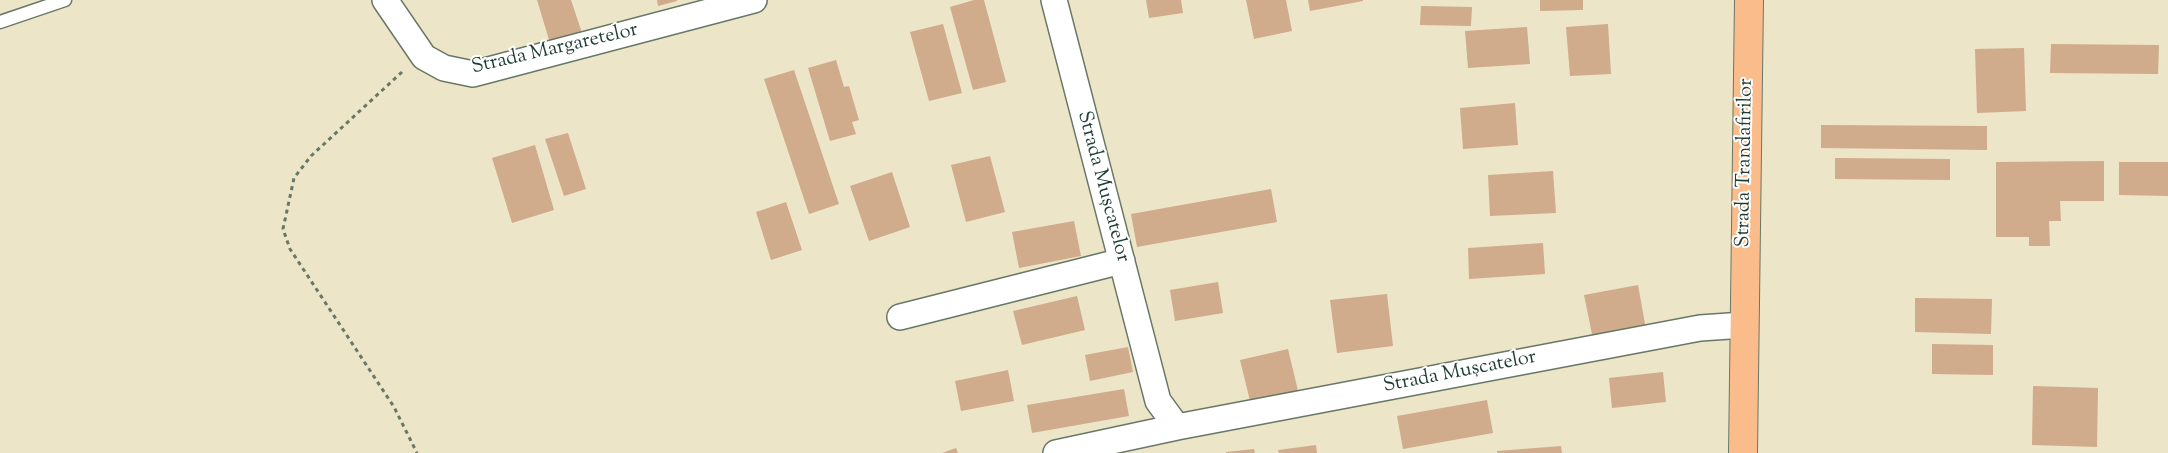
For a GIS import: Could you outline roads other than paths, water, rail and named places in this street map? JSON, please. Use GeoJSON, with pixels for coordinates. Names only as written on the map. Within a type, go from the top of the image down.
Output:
{"type":"FeatureCollection","features":[{"type":"Feature","properties":{"kind":"main road","name":"Strada Trandafirilor"},"geometry":{"type":"LineString","coordinates":[[1742,453],[1749,0]]}},
{"type":"Feature","properties":{"kind":"street","name":"Strada Margaretelor"},"geometry":{"type":"LineString","coordinates":[[385,0],[424,57],[444,68],[473,74],[754,0]]}},
{"type":"Feature","properties":{"kind":"street","name":"Strada Mușcatelor"},"geometry":{"type":"LineString","coordinates":[[1054,0],[1158,401],[1177,427]]}},
{"type":"Feature","properties":{"kind":"street"},"geometry":{"type":"LineString","coordinates":[[900,317],[1122,261]]}},
{"type":"Feature","properties":{"kind":"street","name":"Strada Mușcatelor"},"geometry":{"type":"LineString","coordinates":[[1056,453],[1177,427],[1700,328],[1744,325]]}},
{"type":"Feature","properties":{"kind":"lane"},"geometry":{"type":"LineString","coordinates":[[0,22],[65,0]]}}]}
